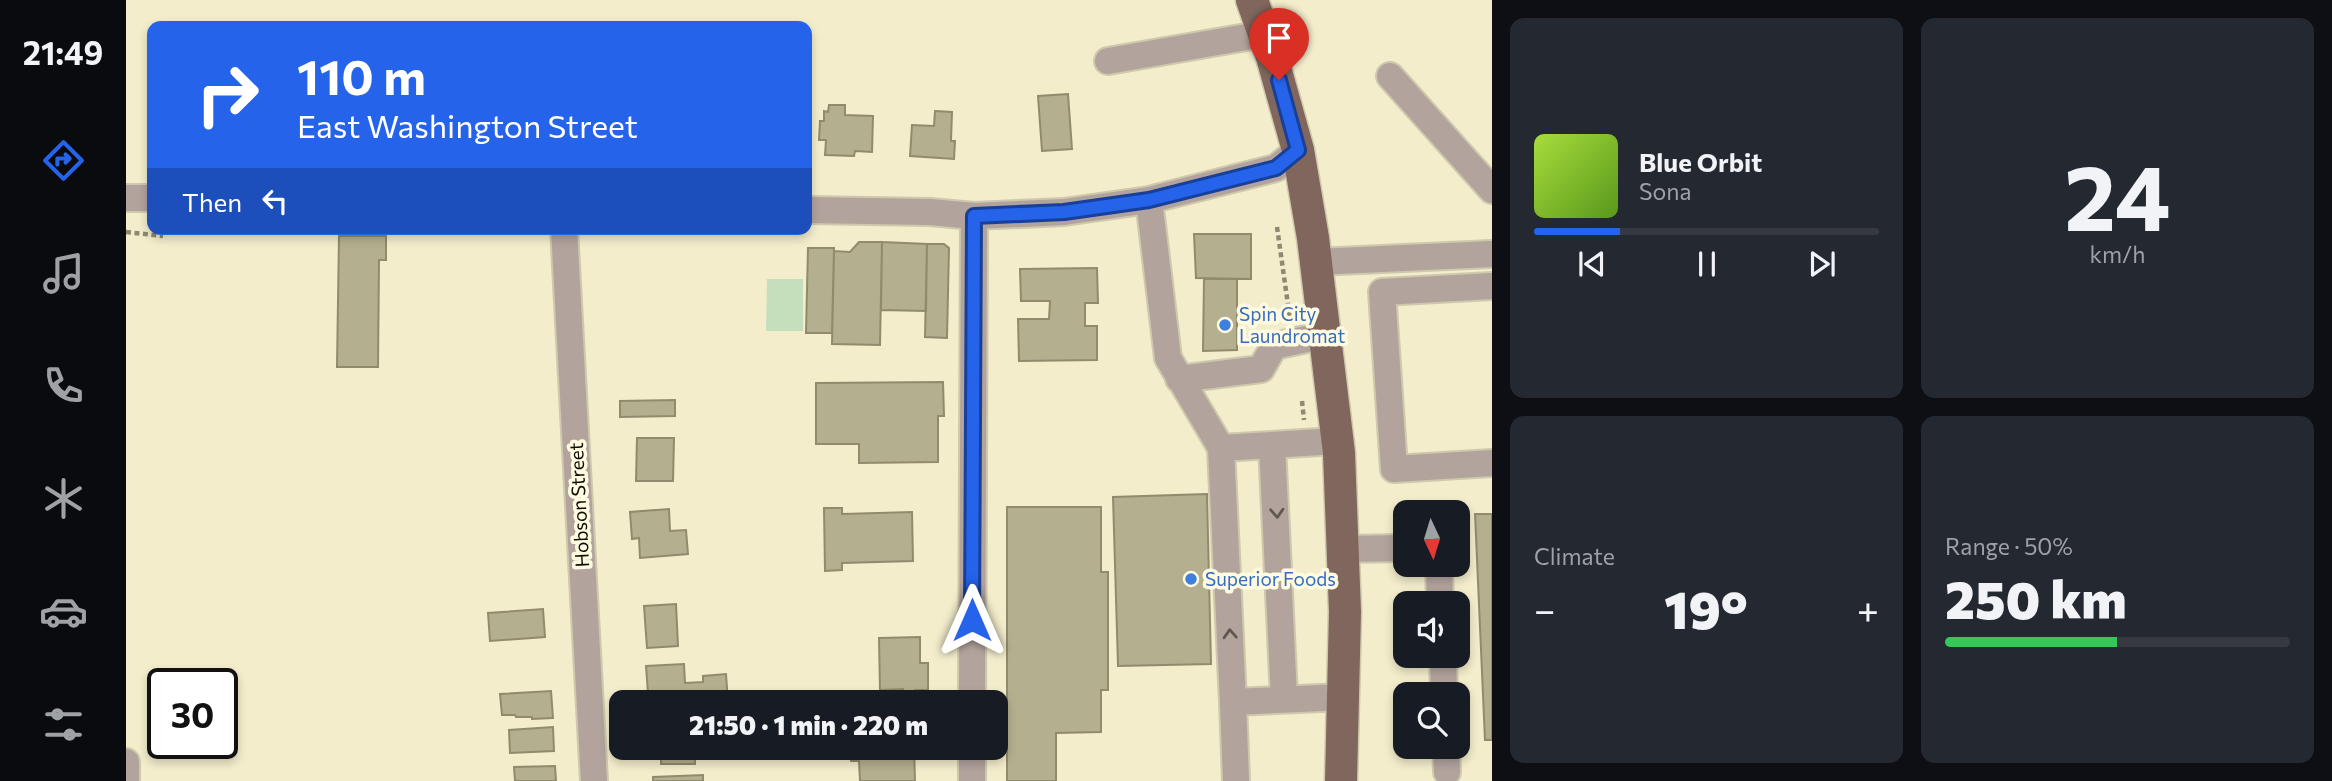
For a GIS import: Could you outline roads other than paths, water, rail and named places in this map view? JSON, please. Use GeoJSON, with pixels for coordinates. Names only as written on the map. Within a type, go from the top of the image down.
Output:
{"type":"FeatureCollection","features":[{"type":"Feature","properties":{"kind":"main road"},"geometry":{"type":"LineString","coordinates":[[1252,0],[1298,150],[1325,335],[1337,441],[1344,549],[1341,781]]}},
{"type":"Feature","properties":{"kind":"street"},"geometry":{"type":"LineString","coordinates":[[1108,61],[1264,34]]}},
{"type":"Feature","properties":{"kind":"street"},"geometry":{"type":"LineString","coordinates":[[1390,76],[1492,190]]}},
{"type":"Feature","properties":{"kind":"street"},"geometry":{"type":"LineString","coordinates":[[812,210],[930,212],[974,216],[1064,212],[1149,200],[1276,168],[1298,150]]}},
{"type":"Feature","properties":{"kind":"street"},"geometry":{"type":"LineString","coordinates":[[126,198],[147,198]]}},
{"type":"Feature","properties":{"kind":"street"},"geometry":{"type":"LineString","coordinates":[[1149,200],[1168,358],[1221,448],[1236,781]]}},
{"type":"Feature","properties":{"kind":"street"},"geometry":{"type":"LineString","coordinates":[[972,690],[974,216]]}},
{"type":"Feature","properties":{"kind":"street","name":"Hobson Street"},"geometry":{"type":"LineString","coordinates":[[564,235],[594,781]]}},
{"type":"Feature","properties":{"kind":"street"},"geometry":{"type":"LineString","coordinates":[[1316,262],[1492,254]]}},
{"type":"Feature","properties":{"kind":"street"},"geometry":{"type":"LineString","coordinates":[[1492,286],[1382,292],[1394,468],[1492,463]]}},
{"type":"Feature","properties":{"kind":"street"},"geometry":{"type":"LineString","coordinates":[[1179,379],[1261,369],[1274,346],[1325,335]]}},
{"type":"Feature","properties":{"kind":"street"},"geometry":{"type":"LineString","coordinates":[[1221,448],[1337,441]]}},
{"type":"Feature","properties":{"kind":"street"},"geometry":{"type":"LineString","coordinates":[[1272,445],[1284,698]]}},
{"type":"Feature","properties":{"kind":"street"},"geometry":{"type":"LineString","coordinates":[[1344,549],[1393,548]]}},
{"type":"Feature","properties":{"kind":"street"},"geometry":{"type":"LineString","coordinates":[[1233,702],[1344,697]]}},
{"type":"Feature","properties":{"kind":"street"},"geometry":{"type":"LineString","coordinates":[[972,760],[972,781]]}},
{"type":"Feature","properties":{"kind":"street"},"geometry":{"type":"LineString","coordinates":[[126,762],[126,781]]}},
{"type":"Feature","properties":{"kind":"place","name":"Spin City Laundromat"},"geometry":{"type":"Point","coordinates":[1225,325]}},
{"type":"Feature","properties":{"kind":"place","name":"Superior Foods"},"geometry":{"type":"Point","coordinates":[1191,579]}}]}
